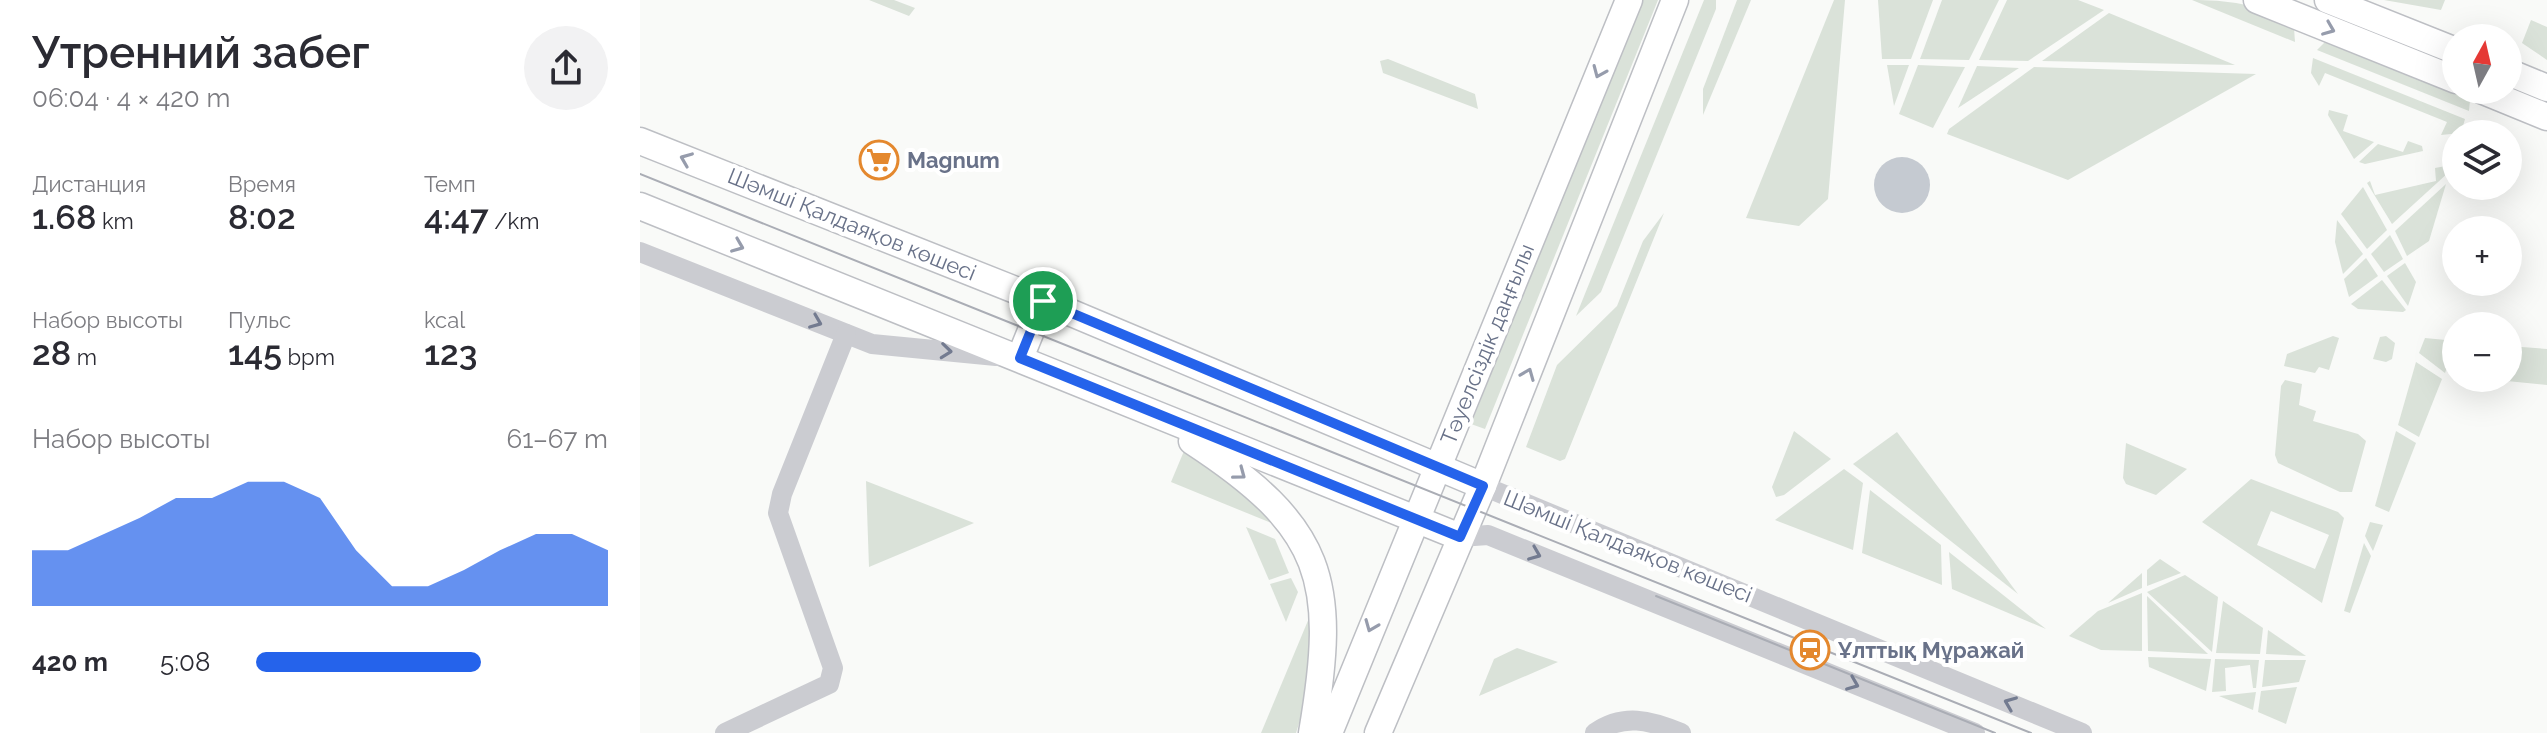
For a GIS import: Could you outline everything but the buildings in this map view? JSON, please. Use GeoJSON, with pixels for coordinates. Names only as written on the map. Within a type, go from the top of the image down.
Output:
{"type":"FeatureCollection","features":[{"type":"Feature","properties":{"kind":"main road","name":"Тәуелсіздік даңғылы"},"geometry":{"type":"LineString","coordinates":[[1329,733],[1629,0]]}},
{"type":"Feature","properties":{"kind":"main road"},"geometry":{"type":"LineString","coordinates":[[1378,733],[1483,486],[1675,0]]}},
{"type":"Feature","properties":{"kind":"main road"},"geometry":{"type":"LineString","coordinates":[[2257,0],[2442,74]]}},
{"type":"Feature","properties":{"kind":"main road"},"geometry":{"type":"LineString","coordinates":[[2328,0],[2442,45]]}},
{"type":"Feature","properties":{"kind":"main road"},"geometry":{"type":"LineString","coordinates":[[2522,78],[2547,88]]}},
{"type":"Feature","properties":{"kind":"main road"},"geometry":{"type":"LineString","coordinates":[[2515,104],[2547,117]]}},
{"type":"Feature","properties":{"kind":"main road","name":"Шәмші Қалдаяқов көшесі"},"geometry":{"type":"LineString","coordinates":[[640,141],[1043,301],[1483,486]]}},
{"type":"Feature","properties":{"kind":"main road","name":"Шәмші Қалдаяқов көшесі"},"geometry":{"type":"LineString","coordinates":[[640,206],[1460,537]]}},
{"type":"Feature","properties":{"kind":"main road"},"geometry":{"type":"LineString","coordinates":[[1020,358],[1043,301]]}},
{"type":"Feature","properties":{"kind":"main road"},"geometry":{"type":"LineString","coordinates":[[1128,401],[1245,476],[1288,518],[1310,555],[1323,615],[1322,675],[1312,733]]}},
{"type":"Feature","properties":{"kind":"street"},"geometry":{"type":"LineString","coordinates":[[640,252],[872,344],[1020,358]]}},
{"type":"Feature","properties":{"kind":"street"},"geometry":{"type":"LineString","coordinates":[[725,733],[829,684],[832,678],[833,668],[778,513],[782,494],[846,334]]}},
{"type":"Feature","properties":{"kind":"street","name":"Шәмші Қалдаяқов көшесі"},"geometry":{"type":"LineString","coordinates":[[1483,486],[2082,733]]}},
{"type":"Feature","properties":{"kind":"street","name":"Шәмші Қалдаяқов көшесі"},"geometry":{"type":"LineString","coordinates":[[1460,537],[1488,535],[1975,733]]}},
{"type":"Feature","properties":{"kind":"street"},"geometry":{"type":"LineString","coordinates":[[1595,733],[1613,720],[1646,722],[1681,733]]}},
{"type":"Feature","properties":{"kind":"shaded area"},"geometry":{"type":"Polygon","coordinates":[[[869,0],[894,0],[915,8],[909,16],[869,0]]]}},
{"type":"Feature","properties":{"kind":"shaded area"},"geometry":{"type":"Polygon","coordinates":[[[1641,0],[1658,0],[1485,429],[1471,424],[1641,0]]]}},
{"type":"Feature","properties":{"kind":"shaded area"},"geometry":{"type":"Polygon","coordinates":[[[1704,0],[1716,0],[1716,9],[1601,292],[1576,316],[1704,0]]]}},
{"type":"Feature","properties":{"kind":"shaded area"},"geometry":{"type":"Polygon","coordinates":[[[1737,0],[1751,0],[1703,115],[1703,89],[1737,0]]]}},
{"type":"Feature","properties":{"kind":"shaded area"},"geometry":{"type":"Polygon","coordinates":[[[1834,0],[1845,0],[1828,199],[1799,226],[1746,218],[1834,0]]]}},
{"type":"Feature","properties":{"kind":"shaded area"},"geometry":{"type":"Polygon","coordinates":[[[1878,0],[1933,0],[1911,59],[1882,59],[1878,0]]]}},
{"type":"Feature","properties":{"kind":"shaded area"},"geometry":{"type":"Polygon","coordinates":[[[1942,0],[1999,0],[1969,60],[1920,59],[1942,0]]]}},
{"type":"Feature","properties":{"kind":"shaded area"},"geometry":{"type":"Polygon","coordinates":[[[2007,0],[2078,0],[2104,10],[2028,61],[1979,60],[2007,0]]]}},
{"type":"Feature","properties":{"kind":"shaded area"},"geometry":{"type":"Polygon","coordinates":[[[2192,0],[2219,1],[2259,9],[2294,28],[2295,42],[2192,0]]]}},
{"type":"Feature","properties":{"kind":"shaded area"},"geometry":{"type":"Polygon","coordinates":[[[2384,0],[2445,0],[2441,10],[2384,0]]]}},
{"type":"Feature","properties":{"kind":"shaded area"},"geometry":{"type":"Polygon","coordinates":[[[2109,13],[2235,65],[2042,61],[2109,13]]]}},
{"type":"Feature","properties":{"kind":"shaded area"},"geometry":{"type":"Polygon","coordinates":[[[2531,20],[2547,27],[2547,60],[2522,43],[2531,20]]]}},
{"type":"Feature","properties":{"kind":"shaded area"},"geometry":{"type":"Polygon","coordinates":[[[2326,41],[2335,41],[2442,84],[2442,100],[2317,50],[2326,41]]]}},
{"type":"Feature","properties":{"kind":"shaded area"},"geometry":{"type":"Polygon","coordinates":[[[2313,58],[2465,120],[2442,120],[2325,73],[2319,86],[2311,73],[2313,58]]]}},
{"type":"Feature","properties":{"kind":"shaded area"},"geometry":{"type":"Polygon","coordinates":[[[1388,59],[1475,94],[1478,109],[1383,73],[1380,61],[1388,59]]]}},
{"type":"Feature","properties":{"kind":"shaded area"},"geometry":{"type":"Polygon","coordinates":[[[1887,65],[1909,65],[1894,106],[1887,65]]]}},
{"type":"Feature","properties":{"kind":"shaded area"},"geometry":{"type":"Polygon","coordinates":[[[1918,65],[1965,67],[1933,128],[1899,114],[1918,65]]]}},
{"type":"Feature","properties":{"kind":"shaded area"},"geometry":{"type":"Polygon","coordinates":[[[1977,66],[2019,68],[1958,108],[1977,66]]]}},
{"type":"Feature","properties":{"kind":"shaded area"},"geometry":{"type":"Polygon","coordinates":[[[2034,67],[2256,74],[2068,180],[1947,134],[1949,129],[2034,67]]]}},
{"type":"Feature","properties":{"kind":"shaded area"},"geometry":{"type":"Polygon","coordinates":[[[2452,104],[2470,104],[2469,111],[2452,104]]]}},
{"type":"Feature","properties":{"kind":"shaded area"},"geometry":{"type":"Polygon","coordinates":[[[2329,110],[2348,115],[2343,131],[2374,142],[2354,159],[2328,115],[2329,110]]]}},
{"type":"Feature","properties":{"kind":"shaded area"},"geometry":{"type":"Polygon","coordinates":[[[2408,141],[2422,146],[2423,151],[2365,164],[2359,162],[2378,144],[2403,152],[2408,141]]]}},
{"type":"Feature","properties":{"kind":"shaded area"},"geometry":{"type":"Polygon","coordinates":[[[1902,157],[1922,165],[1930,185],[1922,205],[1902,213],[1882,205],[1874,185],[1882,165],[1902,157]]]}},
{"type":"Feature","properties":{"kind":"shaded area"},"geometry":{"type":"Polygon","coordinates":[[[2442,167],[2442,178],[2392,224],[2367,183],[2370,181],[2375,195],[2436,181],[2435,168],[2442,167]]]}},
{"type":"Feature","properties":{"kind":"shaded area"},"geometry":{"type":"Polygon","coordinates":[[[2363,187],[2387,230],[2367,249],[2341,214],[2363,187]]]}},
{"type":"Feature","properties":{"kind":"shaded area"},"geometry":{"type":"Polygon","coordinates":[[[2442,188],[2429,241],[2407,256],[2395,231],[2442,188]]]}},
{"type":"Feature","properties":{"kind":"shaded area"},"geometry":{"type":"Polygon","coordinates":[[[1664,213],[1565,459],[1560,461],[1526,447],[1557,365],[1617,306],[1643,241],[1664,213]]]}},
{"type":"Feature","properties":{"kind":"shaded area"},"geometry":{"type":"Polygon","coordinates":[[[2337,220],[2363,254],[2343,274],[2335,242],[2337,220]]]}},
{"type":"Feature","properties":{"kind":"shaded area"},"geometry":{"type":"Polygon","coordinates":[[[2390,235],[2403,259],[2384,272],[2371,254],[2390,235]]]}},
{"type":"Feature","properties":{"kind":"shaded area"},"geometry":{"type":"Polygon","coordinates":[[[2366,258],[2378,276],[2349,297],[2344,279],[2366,258]]]}},
{"type":"Feature","properties":{"kind":"shaded area"},"geometry":{"type":"Polygon","coordinates":[[[2405,263],[2416,282],[2408,306],[2387,276],[2405,263]]]}},
{"type":"Feature","properties":{"kind":"shaded area"},"geometry":{"type":"Polygon","coordinates":[[[2382,280],[2406,310],[2358,309],[2351,304],[2382,280]]]}},
{"type":"Feature","properties":{"kind":"shaded area"},"geometry":{"type":"Polygon","coordinates":[[[2333,336],[2339,338],[2329,370],[2319,367],[2315,373],[2284,366],[2287,354],[2333,336]]]}},
{"type":"Feature","properties":{"kind":"shaded area"},"geometry":{"type":"Polygon","coordinates":[[[2386,336],[2395,343],[2392,359],[2386,362],[2373,359],[2380,337],[2386,336]]]}},
{"type":"Feature","properties":{"kind":"shaded area"},"geometry":{"type":"Polygon","coordinates":[[[2425,338],[2442,340],[2442,371],[2419,353],[2425,338]]]}},
{"type":"Feature","properties":{"kind":"shaded area"},"geometry":{"type":"Polygon","coordinates":[[[2522,347],[2547,349],[2547,385],[2522,382],[2522,347]]]}},
{"type":"Feature","properties":{"kind":"shaded area"},"geometry":{"type":"Polygon","coordinates":[[[2416,362],[2442,379],[2419,437],[2398,425],[2416,362]]]}},
{"type":"Feature","properties":{"kind":"shaded area"},"geometry":{"type":"Polygon","coordinates":[[[2285,380],[2302,384],[2299,405],[2316,411],[2313,421],[2358,434],[2366,441],[2352,492],[2340,492],[2278,463],[2275,455],[2281,386],[2285,380]]]}},
{"type":"Feature","properties":{"kind":"shaded area"},"geometry":{"type":"Polygon","coordinates":[[[1794,431],[1831,459],[1784,495],[1776,497],[1772,487],[1794,431]]]}},
{"type":"Feature","properties":{"kind":"shaded area"},"geometry":{"type":"Polygon","coordinates":[[[2396,431],[2416,443],[2389,512],[2375,506],[2396,431]]]}},
{"type":"Feature","properties":{"kind":"shaded area"},"geometry":{"type":"Polygon","coordinates":[[[1897,432],[2018,594],[1853,464],[1897,432]]]}},
{"type":"Feature","properties":{"kind":"shaded area"},"geometry":{"type":"Polygon","coordinates":[[[2126,443],[2187,469],[2156,495],[2126,484],[2123,478],[2126,443]]]}},
{"type":"Feature","properties":{"kind":"shaded area"},"geometry":{"type":"Polygon","coordinates":[[[1184,451],[1246,492],[1281,527],[1171,482],[1184,451]]]}},
{"type":"Feature","properties":{"kind":"shaded area"},"geometry":{"type":"Polygon","coordinates":[[[1844,469],[1863,483],[1853,550],[1775,520],[1844,469]]]}},
{"type":"Feature","properties":{"kind":"shaded area"},"geometry":{"type":"Polygon","coordinates":[[[2251,479],[2338,512],[2344,518],[2322,603],[2202,522],[2251,479]],[[2271,511],[2257,545],[2315,569],[2329,535],[2271,511]]]}},
{"type":"Feature","properties":{"kind":"shaded area"},"geometry":{"type":"Polygon","coordinates":[[[866,481],[974,523],[869,567],[866,481]]]}},
{"type":"Feature","properties":{"kind":"shaded area"},"geometry":{"type":"Polygon","coordinates":[[[1870,490],[1941,545],[1942,585],[1862,553],[1870,490]]]}},
{"type":"Feature","properties":{"kind":"shaded area"},"geometry":{"type":"Polygon","coordinates":[[[2370,522],[2383,525],[2373,551],[2365,536],[2370,522]]]}},
{"type":"Feature","properties":{"kind":"shaded area"},"geometry":{"type":"Polygon","coordinates":[[[1246,527],[1275,539],[1289,573],[1269,580],[1246,527]]]}},
{"type":"Feature","properties":{"kind":"shaded area"},"geometry":{"type":"Polygon","coordinates":[[[2364,543],[2371,556],[2350,613],[2344,611],[2364,543]]]}},
{"type":"Feature","properties":{"kind":"shaded area"},"geometry":{"type":"Polygon","coordinates":[[[1949,552],[2046,629],[1952,589],[1949,552]]]}},
{"type":"Feature","properties":{"kind":"shaded area"},"geometry":{"type":"Polygon","coordinates":[[[2160,559],[2181,573],[2147,586],[2147,570],[2160,559]]]}},
{"type":"Feature","properties":{"kind":"shaded area"},"geometry":{"type":"Polygon","coordinates":[[[2142,573],[2142,588],[2108,603],[2142,573]]]}},
{"type":"Feature","properties":{"kind":"shaded area"},"geometry":{"type":"Polygon","coordinates":[[[2185,575],[2218,597],[2212,652],[2147,592],[2185,575]]]}},
{"type":"Feature","properties":{"kind":"shaded area"},"geometry":{"type":"Polygon","coordinates":[[[1291,578],[1298,592],[1286,622],[1270,584],[1291,578]]]}},
{"type":"Feature","properties":{"kind":"shaded area"},"geometry":{"type":"Polygon","coordinates":[[[2142,593],[2142,651],[2101,650],[2069,636],[2098,611],[2142,593]]]}},
{"type":"Feature","properties":{"kind":"shaded area"},"geometry":{"type":"Polygon","coordinates":[[[2147,596],[2208,654],[2148,651],[2147,596]]]}},
{"type":"Feature","properties":{"kind":"shaded area"},"geometry":{"type":"Polygon","coordinates":[[[1317,599],[1304,707],[1296,733],[1261,733],[1317,599]]]}},
{"type":"Feature","properties":{"kind":"shaded area"},"geometry":{"type":"Polygon","coordinates":[[[2223,601],[2263,628],[2260,654],[2216,653],[2223,601]]]}},
{"type":"Feature","properties":{"kind":"shaded area"},"geometry":{"type":"Polygon","coordinates":[[[2268,630],[2306,656],[2266,654],[2268,630]]]}},
{"type":"Feature","properties":{"kind":"shaded area"},"geometry":{"type":"Polygon","coordinates":[[[1517,648],[1558,662],[1479,696],[1494,659],[1517,648]]]}},
{"type":"Feature","properties":{"kind":"shaded area"},"geometry":{"type":"Polygon","coordinates":[[[2148,657],[2211,659],[2206,691],[2149,667],[2148,657]]]}},
{"type":"Feature","properties":{"kind":"shaded area"},"geometry":{"type":"Polygon","coordinates":[[[2215,659],[2259,660],[2256,688],[2253,688],[2250,665],[2225,668],[2226,691],[2212,692],[2215,659]]]}},
{"type":"Feature","properties":{"kind":"shaded area"},"geometry":{"type":"Polygon","coordinates":[[[2265,660],[2306,660],[2299,682],[2262,687],[2265,660]]]}},
{"type":"Feature","properties":{"kind":"shaded area"},"geometry":{"type":"Polygon","coordinates":[[[2297,687],[2286,724],[2258,712],[2261,691],[2297,687]]]}},
{"type":"Feature","properties":{"kind":"shaded area"},"geometry":{"type":"Polygon","coordinates":[[[2256,692],[2253,710],[2219,696],[2256,692]]]}},
{"type":"Feature","properties":{"kind":"tram line"},"geometry":{"type":"LineString","coordinates":[[640,174],[2031,733]]}},
{"type":"Feature","properties":{"kind":"tram line"},"geometry":{"type":"LineString","coordinates":[[1656,596],[1995,733]]}},
{"type":"Feature","properties":{"kind":"place","name":"Magnum"},"geometry":{"type":"Point","coordinates":[879,160]}},
{"type":"Feature","properties":{"kind":"place","name":"Ұлттық Мұражай"},"geometry":{"type":"Point","coordinates":[1810,650]}},
{"type":"Feature","properties":{"kind":"route"},"geometry":{"type":"LineString","coordinates":[[1043,301],[1483,486],[1460,537],[1020,358],[1043,301]]}}]}
